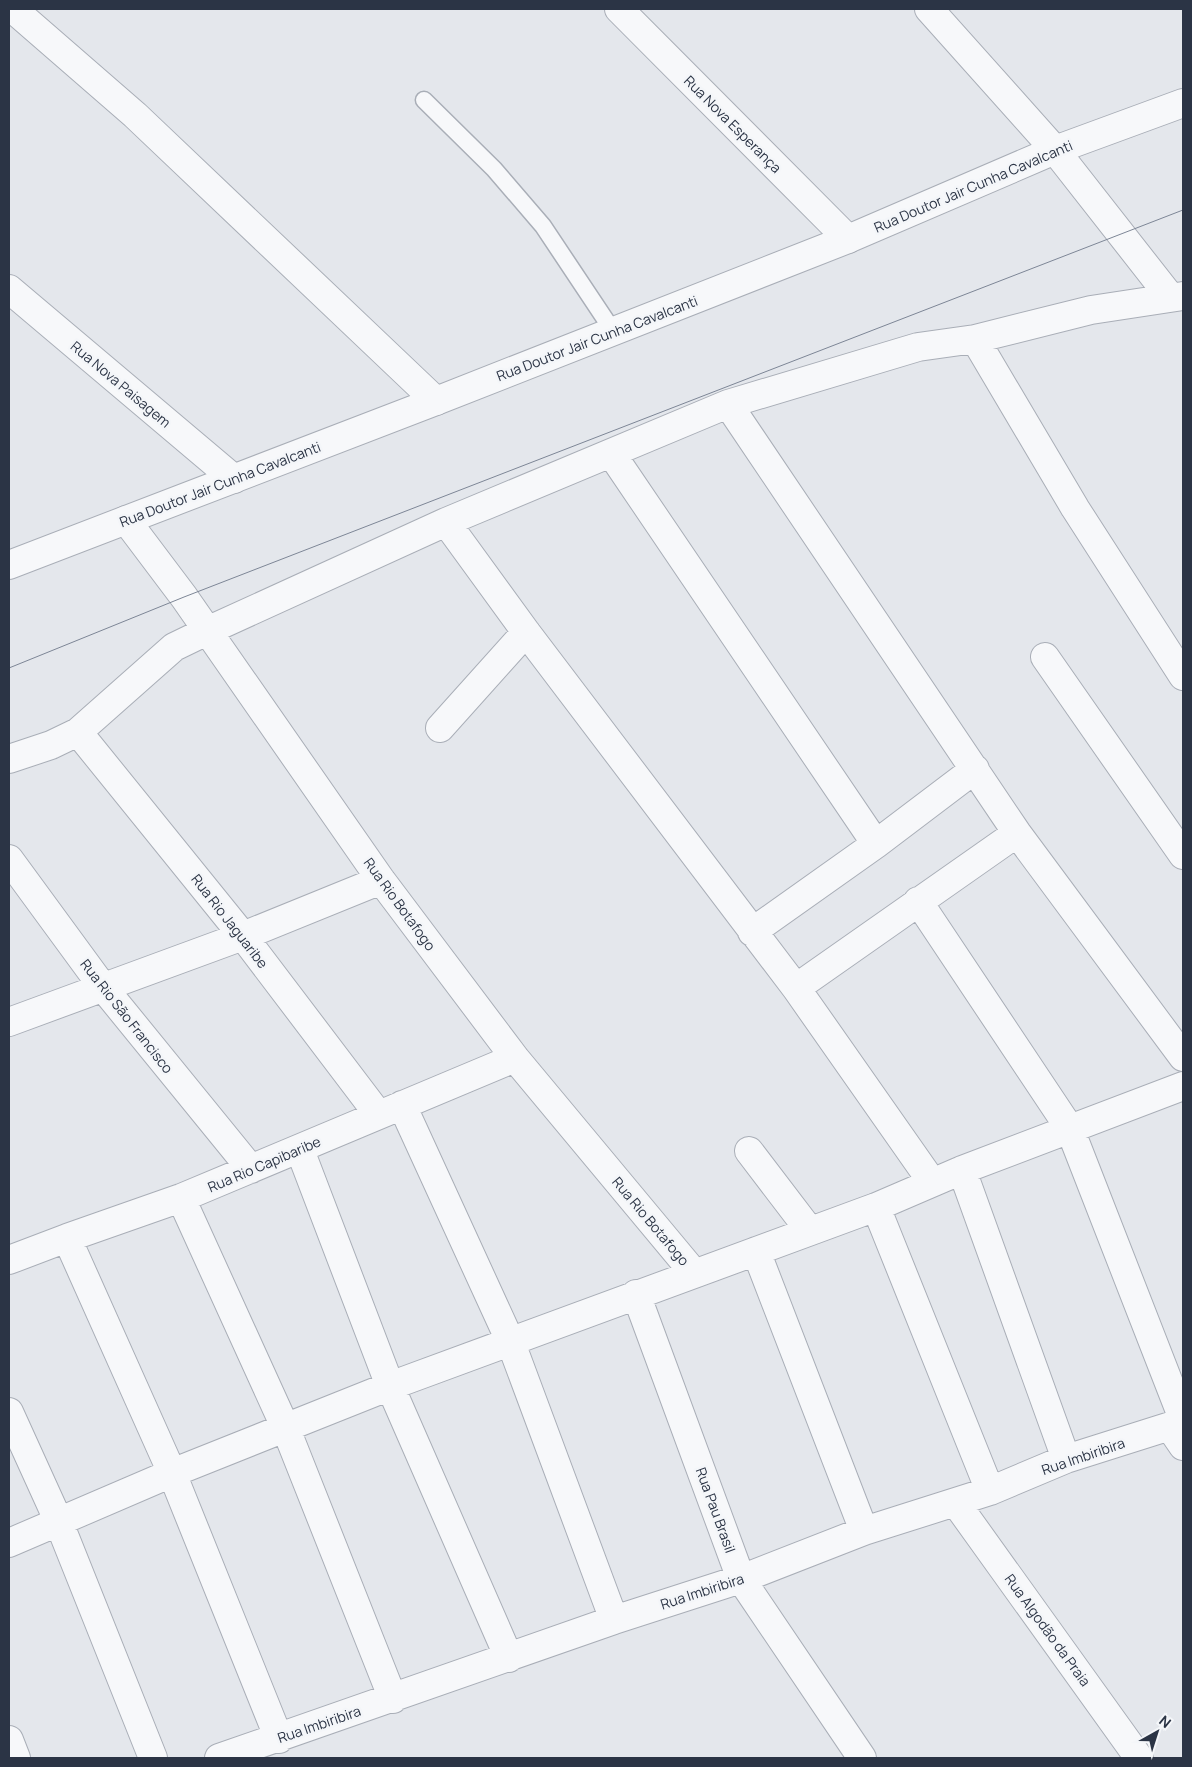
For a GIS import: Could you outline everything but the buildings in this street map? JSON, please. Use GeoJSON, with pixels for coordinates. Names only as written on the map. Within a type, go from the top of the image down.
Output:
{"type":"FeatureCollection","features":[{"type":"Feature","properties":{"kind":"street"},"geometry":{"type":"LineString","coordinates":[[13,9],[135,115],[436,401]]}},
{"type":"Feature","properties":{"kind":"street","name":"Rua Nova Esperança"},"geometry":{"type":"LineString","coordinates":[[619,9],[848,239]]}},
{"type":"Feature","properties":{"kind":"street"},"geometry":{"type":"LineString","coordinates":[[929,9],[1055,150],[1177,297]]}},
{"type":"Feature","properties":{"kind":"street","name":"Rua Doutor Jair Cunha Cavalcanti"},"geometry":{"type":"LineString","coordinates":[[9,565],[234,480],[848,239],[1055,150],[1183,103]]}},
{"type":"Feature","properties":{"kind":"street","name":"Rua Nova Paisagem"},"geometry":{"type":"LineString","coordinates":[[9,289],[234,480]]}},
{"type":"Feature","properties":{"kind":"street"},"geometry":{"type":"LineString","coordinates":[[9,759],[51,745],[78,732],[174,647],[446,522],[728,404],[918,347],[975,339],[1091,310],[1177,297]]}},
{"type":"Feature","properties":{"kind":"street"},"geometry":{"type":"LineString","coordinates":[[975,339],[1076,508],[1183,676]]}},
{"type":"Feature","properties":{"kind":"street"},"geometry":{"type":"LineString","coordinates":[[728,404],[1017,833],[1183,1057]]}},
{"type":"Feature","properties":{"kind":"street"},"geometry":{"type":"LineString","coordinates":[[610,453],[876,844]]}},
{"type":"Feature","properties":{"kind":"street","name":"Rua Rio Botafogo"},"geometry":{"type":"LineString","coordinates":[[126,520],[207,631],[381,880],[515,1058],[694,1273]]}},
{"type":"Feature","properties":{"kind":"street"},"geometry":{"type":"LineString","coordinates":[[446,522],[526,632],[796,988],[932,1182]]}},
{"type":"Feature","properties":{"kind":"street"},"geometry":{"type":"LineString","coordinates":[[440,728],[526,632]]}},
{"type":"Feature","properties":{"kind":"street"},"geometry":{"type":"LineString","coordinates":[[1045,657],[1183,855]]}},
{"type":"Feature","properties":{"kind":"street","name":"Rua Rio Jaguaribe"},"geometry":{"type":"LineString","coordinates":[[78,732],[243,936],[390,1110],[511,1343],[614,1620]]}},
{"type":"Feature","properties":{"kind":"street"},"geometry":{"type":"LineString","coordinates":[[752,932],[876,844],[975,769]]}},
{"type":"Feature","properties":{"kind":"street"},"geometry":{"type":"LineString","coordinates":[[796,988],[1017,833]]}},
{"type":"Feature","properties":{"kind":"street","name":"Rua Rio São Francisco"},"geometry":{"type":"LineString","coordinates":[[9,859],[102,986],[251,1169]]}},
{"type":"Feature","properties":{"kind":"street"},"geometry":{"type":"LineString","coordinates":[[9,1022],[102,986],[243,936],[381,880]]}},
{"type":"Feature","properties":{"kind":"street"},"geometry":{"type":"LineString","coordinates":[[918,901],[1070,1129],[1180,1429]]}},
{"type":"Feature","properties":{"kind":"street","name":"Rua Rio Capibaribe"},"geometry":{"type":"LineString","coordinates":[[9,1260],[181,1198],[300,1150],[515,1058]]}},
{"type":"Feature","properties":{"kind":"street"},"geometry":{"type":"LineString","coordinates":[[9,1543],[58,1520],[172,1473],[390,1386],[511,1343],[636,1294],[810,1232],[876,1207],[962,1170],[1183,1086]]}},
{"type":"Feature","properties":{"kind":"street"},"geometry":{"type":"LineString","coordinates":[[300,1150],[390,1386],[509,1658]]}},
{"type":"Feature","properties":{"kind":"street"},"geometry":{"type":"LineString","coordinates":[[749,1151],[810,1232]]}},
{"type":"Feature","properties":{"kind":"street"},"geometry":{"type":"LineString","coordinates":[[962,1170],[1066,1459]]}},
{"type":"Feature","properties":{"kind":"street"},"geometry":{"type":"LineString","coordinates":[[181,1198],[286,1429],[393,1699]]}},
{"type":"Feature","properties":{"kind":"street"},"geometry":{"type":"LineString","coordinates":[[876,1207],[990,1491]]}},
{"type":"Feature","properties":{"kind":"street"},"geometry":{"type":"LineString","coordinates":[[66,1238],[172,1473],[279,1739]]}},
{"type":"Feature","properties":{"kind":"street"},"geometry":{"type":"LineString","coordinates":[[756,1251],[864,1531]]}},
{"type":"Feature","properties":{"kind":"street","name":"Rua Pau Brasil"},"geometry":{"type":"LineString","coordinates":[[636,1294],[741,1579],[862,1758]]}},
{"type":"Feature","properties":{"kind":"street"},"geometry":{"type":"LineString","coordinates":[[9,1412],[58,1520],[154,1758]]}},
{"type":"Feature","properties":{"kind":"street","name":"Rua Imbiribira"},"geometry":{"type":"LineString","coordinates":[[219,1758],[279,1739],[614,1620],[741,1579],[864,1531],[990,1491],[1066,1459],[1180,1429]]}},
{"type":"Feature","properties":{"kind":"street","name":"Rua Algodão da Praia"},"geometry":{"type":"LineString","coordinates":[[956,1503],[1139,1758]]}},
{"type":"Feature","properties":{"kind":"street"},"geometry":{"type":"LineString","coordinates":[[9,1740],[16,1758]]}},
{"type":"Feature","properties":{"kind":"lane"},"geometry":{"type":"LineString","coordinates":[[424,100],[494,169],[543,226],[613,331]]}},
{"type":"Feature","properties":{"kind":"tram line"},"geometry":{"type":"LineString","coordinates":[[9,668],[184,597],[1183,210]]}}]}
